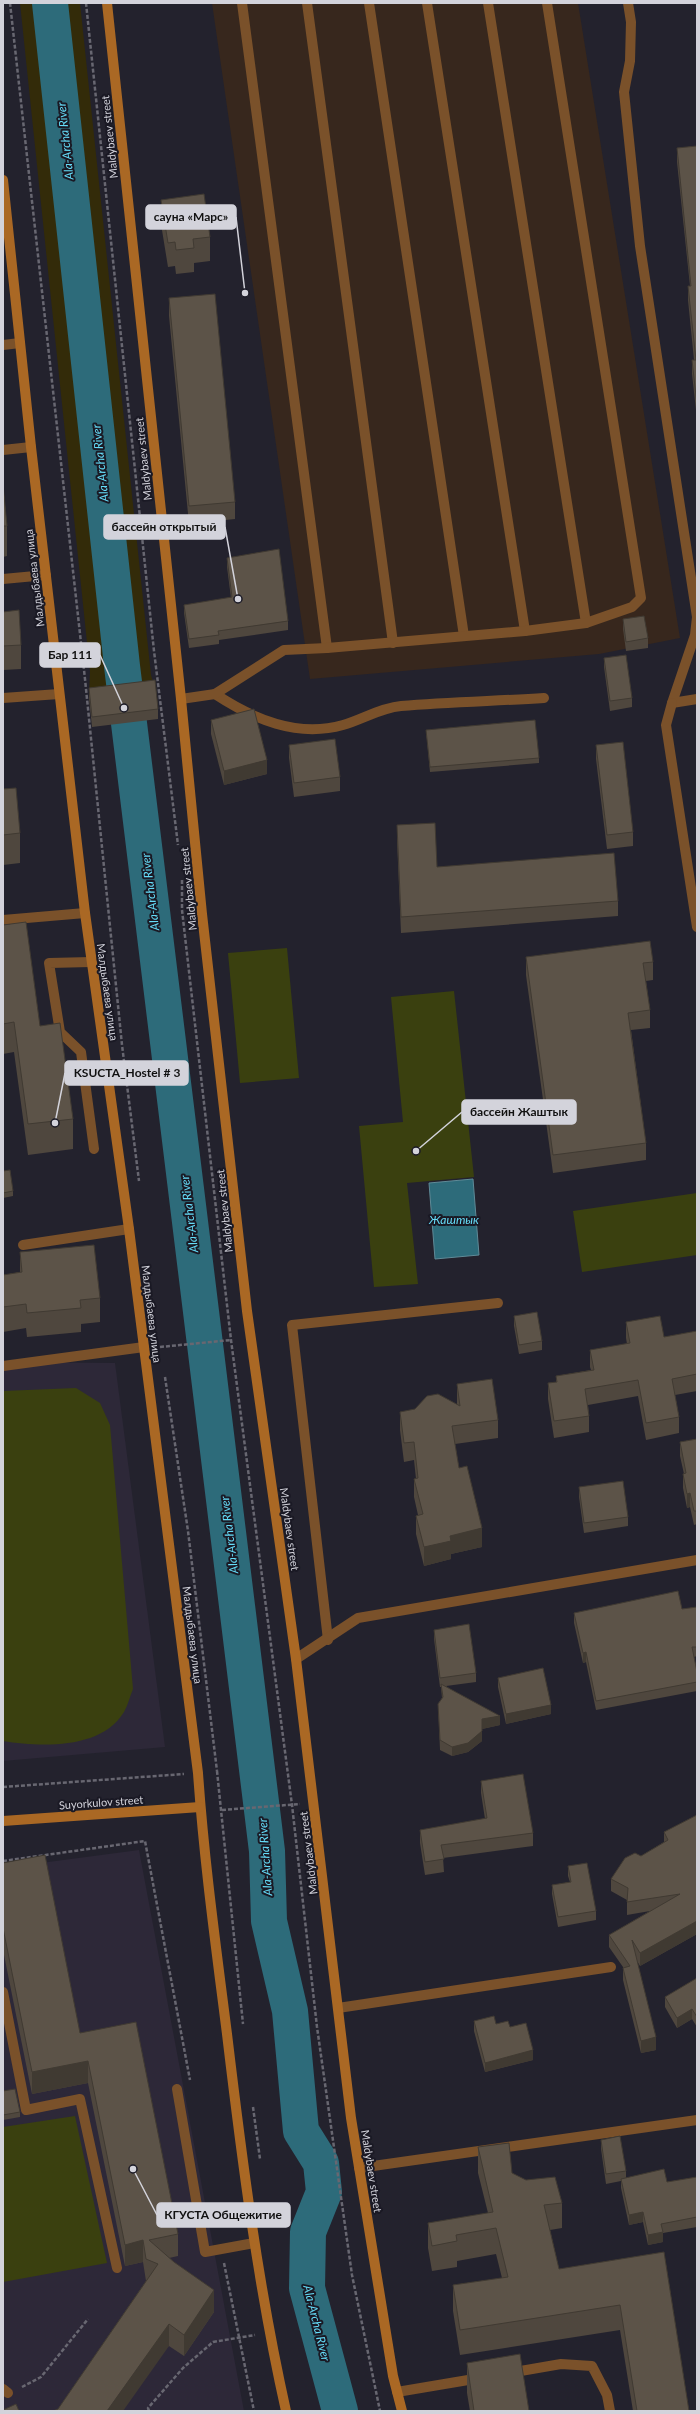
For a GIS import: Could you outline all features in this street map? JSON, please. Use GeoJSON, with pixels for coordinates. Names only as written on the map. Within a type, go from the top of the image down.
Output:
{"type":"FeatureCollection","features":[{"type":"Feature","properties":{"kind":"street","name":"Maldybaev street"},"geometry":{"type":"LineString","coordinates":[[107,3],[181,699],[202,914],[247,1311],[296,1659],[359,2168],[397,2392],[402,2411]]}},
{"type":"Feature","properties":{"kind":"street"},"geometry":{"type":"LineString","coordinates":[[242,3],[327,648]]}},
{"type":"Feature","properties":{"kind":"street"},"geometry":{"type":"LineString","coordinates":[[306,3],[393,643]]}},
{"type":"Feature","properties":{"kind":"street"},"geometry":{"type":"LineString","coordinates":[[369,3],[464,636]]}},
{"type":"Feature","properties":{"kind":"street"},"geometry":{"type":"LineString","coordinates":[[427,3],[525,631]]}},
{"type":"Feature","properties":{"kind":"street"},"geometry":{"type":"LineString","coordinates":[[488,3],[586,623]]}},
{"type":"Feature","properties":{"kind":"street"},"geometry":{"type":"LineString","coordinates":[[181,699],[215,694],[284,650],[393,643],[525,631],[586,623],[632,607],[641,598],[547,3]]}},
{"type":"Feature","properties":{"kind":"street"},"geometry":{"type":"LineString","coordinates":[[628,3],[631,22],[630,61],[624,92],[640,246],[697,616],[695,636],[666,725],[697,927]]}},
{"type":"Feature","properties":{"kind":"street","name":"Малдыбаева улица"},"geometry":{"type":"LineString","coordinates":[[3,180],[31,447],[85,913],[129,1229],[198,1773],[200,1806]]}},
{"type":"Feature","properties":{"kind":"street"},"geometry":{"type":"LineString","coordinates":[[3,345],[20,343]]}},
{"type":"Feature","properties":{"kind":"street"},"geometry":{"type":"LineString","coordinates":[[3,450],[31,447]]}},
{"type":"Feature","properties":{"kind":"street"},"geometry":{"type":"LineString","coordinates":[[3,579],[46,575]]}},
{"type":"Feature","properties":{"kind":"street"},"geometry":{"type":"LineString","coordinates":[[3,698],[59,694]]}},
{"type":"Feature","properties":{"kind":"street"},"geometry":{"type":"LineString","coordinates":[[215,694],[239,710],[274,725],[316,729],[344,725],[366,715],[400,706],[544,698]]}},
{"type":"Feature","properties":{"kind":"street"},"geometry":{"type":"LineString","coordinates":[[672,703],[697,699]]}},
{"type":"Feature","properties":{"kind":"street"},"geometry":{"type":"LineString","coordinates":[[3,920],[85,913]]}},
{"type":"Feature","properties":{"kind":"street"},"geometry":{"type":"LineString","coordinates":[[91,962],[49,963],[60,1032],[81,1052],[94,1149]]}},
{"type":"Feature","properties":{"kind":"street"},"geometry":{"type":"LineString","coordinates":[[23,1245],[129,1229]]}},
{"type":"Feature","properties":{"kind":"street"},"geometry":{"type":"LineString","coordinates":[[328,1640],[292,1325],[498,1303]]}},
{"type":"Feature","properties":{"kind":"street"},"geometry":{"type":"LineString","coordinates":[[3,1366],[144,1347]]}},
{"type":"Feature","properties":{"kind":"street"},"geometry":{"type":"LineString","coordinates":[[296,1659],[328,1640],[358,1618],[697,1560]]}},
{"type":"Feature","properties":{"kind":"street"},"geometry":{"type":"LineString","coordinates":[[200,1806],[245,2187],[268,2333],[286,2411]]}},
{"type":"Feature","properties":{"kind":"street","name":"Suyorkulov street"},"geometry":{"type":"LineString","coordinates":[[3,1821],[200,1806]]}},
{"type":"Feature","properties":{"kind":"street"},"geometry":{"type":"LineString","coordinates":[[338,2008],[611,1968]]}},
{"type":"Feature","properties":{"kind":"street"},"geometry":{"type":"LineString","coordinates":[[3,1992],[26,2110],[80,2100],[117,2268]]}},
{"type":"Feature","properties":{"kind":"street"},"geometry":{"type":"LineString","coordinates":[[177,2089],[205,2252],[254,2243]]}},
{"type":"Feature","properties":{"kind":"street"},"geometry":{"type":"LineString","coordinates":[[359,2168],[697,2120]]}},
{"type":"Feature","properties":{"kind":"street"},"geometry":{"type":"LineString","coordinates":[[397,2392],[561,2364],[592,2366],[607,2395],[610,2411]]}},
{"type":"Feature","properties":{"kind":"path"},"geometry":{"type":"LineString","coordinates":[[10,3],[84,671],[122,1045],[140,1184]]}},
{"type":"Feature","properties":{"kind":"path"},"geometry":{"type":"LineString","coordinates":[[159,1339],[161,1355]]}},
{"type":"Feature","properties":{"kind":"path"},"geometry":{"type":"LineString","coordinates":[[160,1347],[231,1340]]}},
{"type":"Feature","properties":{"kind":"path"},"geometry":{"type":"LineString","coordinates":[[164,1370],[188,1531],[222,1810],[243,2031]]}},
{"type":"Feature","properties":{"kind":"path"},"geometry":{"type":"LineString","coordinates":[[3,1787],[217,1771]]}},
{"type":"Feature","properties":{"kind":"path"},"geometry":{"type":"LineString","coordinates":[[222,1810],[292,1805]]}},
{"type":"Feature","properties":{"kind":"path"},"geometry":{"type":"LineString","coordinates":[[3,1861],[145,1841],[190,2082]]}},
{"type":"Feature","properties":{"kind":"path"},"geometry":{"type":"LineString","coordinates":[[252,2102],[260,2164]]}},
{"type":"Feature","properties":{"kind":"path"},"geometry":{"type":"LineString","coordinates":[[224,2261],[238,2338],[254,2411]]}},
{"type":"Feature","properties":{"kind":"path"},"geometry":{"type":"LineString","coordinates":[[6,2391],[41,2377],[88,2319]]}},
{"type":"Feature","properties":{"kind":"path"},"geometry":{"type":"LineString","coordinates":[[150,2411],[148,2408],[183,2368],[213,2342],[268,2333]]}},
{"type":"Feature","properties":{"kind":"shaded area"},"geometry":{"type":"Polygon","coordinates":[[[212,3],[578,3],[680,638],[599,654],[310,679],[212,3]]]}},
{"type":"Feature","properties":{"kind":"shaded area"},"geometry":{"type":"Polygon","coordinates":[[[3,1362],[115,1363],[165,1747],[3,1761],[3,1362]]]}},
{"type":"Feature","properties":{"kind":"shaded area"},"geometry":{"type":"Polygon","coordinates":[[[139,1850],[244,2411],[3,2411],[3,1868],[139,1850]]]}},
{"type":"Feature","properties":{"kind":"green space"},"geometry":{"type":"Polygon","coordinates":[[[287,948],[299,1078],[240,1083],[228,953],[287,948]]]}},
{"type":"Feature","properties":{"kind":"green space"},"geometry":{"type":"Polygon","coordinates":[[[454,991],[474,1177],[407,1183],[418,1284],[374,1287],[359,1126],[403,1122],[391,997],[454,991]]]}},
{"type":"Feature","properties":{"kind":"green space"},"geometry":{"type":"Polygon","coordinates":[[[697,1193],[697,1255],[582,1272],[573,1211],[697,1193]]]}},
{"type":"Feature","properties":{"kind":"green space"},"geometry":{"type":"Polygon","coordinates":[[[76,1388],[100,1403],[110,1425],[133,1689],[124,1712],[114,1724],[101,1733],[69,1743],[34,1744],[3,1741],[3,1391],[76,1388]]]}},
{"type":"Feature","properties":{"kind":"green space"},"geometry":{"type":"Polygon","coordinates":[[[75,2116],[107,2263],[3,2282],[3,2127],[75,2116]]]}},
{"type":"Feature","properties":{"kind":"sand"},"geometry":{"type":"Polygon","coordinates":[[[20,3],[80,3],[151,675],[155,690],[89,698],[90,671],[20,3]]]}},
{"type":"Feature","properties":{"kind":"water","name":"Жаштык"},"geometry":{"type":"Polygon","coordinates":[[[473,1179],[479,1255],[435,1259],[429,1183],[473,1179]]]}},
{"type":"Feature","properties":{"kind":"building"},"geometry":{"type":"Polygon","coordinates":[[[697,146],[697,405],[692,360],[696,360],[688,286],[691,286],[677,148],[697,146]]]}},
{"type":"Feature","properties":{"kind":"building"},"geometry":{"type":"Polygon","coordinates":[[[204,194],[210,237],[193,239],[194,248],[176,250],[175,242],[168,243],[161,200],[204,194]]]}},
{"type":"Feature","properties":{"kind":"building"},"geometry":{"type":"Polygon","coordinates":[[[215,294],[235,502],[189,506],[169,298],[215,294]]]}},
{"type":"Feature","properties":{"kind":"building"},"geometry":{"type":"Polygon","coordinates":[[[3,484],[7,526],[3,526],[3,484]]]}},
{"type":"Feature","properties":{"kind":"building"},"geometry":{"type":"Polygon","coordinates":[[[279,549],[288,621],[218,631],[219,635],[189,639],[184,605],[232,597],[227,558],[279,549]]]}},
{"type":"Feature","properties":{"kind":"building"},"geometry":{"type":"Polygon","coordinates":[[[19,610],[21,645],[3,646],[3,612],[19,610]]]}},
{"type":"Feature","properties":{"kind":"building"},"geometry":{"type":"Polygon","coordinates":[[[644,616],[648,638],[626,642],[623,619],[644,616]]]}},
{"type":"Feature","properties":{"kind":"building"},"geometry":{"type":"Polygon","coordinates":[[[626,655],[632,698],[610,701],[604,658],[626,655]]]}},
{"type":"Feature","properties":{"kind":"building"},"geometry":{"type":"Polygon","coordinates":[[[155,680],[158,709],[92,717],[89,688],[155,680]]]}},
{"type":"Feature","properties":{"kind":"building"},"geometry":{"type":"Polygon","coordinates":[[[254,709],[267,760],[224,771],[211,720],[254,709]]]}},
{"type":"Feature","properties":{"kind":"building"},"geometry":{"type":"Polygon","coordinates":[[[535,720],[539,758],[430,767],[426,730],[535,720]]]}},
{"type":"Feature","properties":{"kind":"building"},"geometry":{"type":"Polygon","coordinates":[[[335,739],[340,777],[294,783],[289,745],[335,739]]]}},
{"type":"Feature","properties":{"kind":"building"},"geometry":{"type":"Polygon","coordinates":[[[623,742],[633,832],[607,835],[596,745],[623,742]]]}},
{"type":"Feature","properties":{"kind":"building"},"geometry":{"type":"Polygon","coordinates":[[[16,788],[20,833],[3,835],[3,789],[16,788]]]}},
{"type":"Feature","properties":{"kind":"building"},"geometry":{"type":"Polygon","coordinates":[[[435,823],[437,867],[614,853],[618,901],[401,917],[397,825],[435,823]]]}},
{"type":"Feature","properties":{"kind":"building"},"geometry":{"type":"Polygon","coordinates":[[[26,922],[40,1026],[60,1023],[73,1119],[28,1124],[14,1022],[3,1024],[3,925],[26,922]]]}},
{"type":"Feature","properties":{"kind":"building"},"geometry":{"type":"Polygon","coordinates":[[[650,941],[653,962],[643,963],[650,1010],[628,1013],[646,1143],[553,1155],[526,957],[650,941]]]}},
{"type":"Feature","properties":{"kind":"building"},"geometry":{"type":"Polygon","coordinates":[[[10,1170],[13,1191],[3,1193],[3,1171],[10,1170]]]}},
{"type":"Feature","properties":{"kind":"building"},"geometry":{"type":"Polygon","coordinates":[[[94,1245],[100,1298],[80,1300],[81,1308],[27,1313],[26,1304],[3,1307],[3,1275],[22,1272],[20,1252],[94,1245]]]}},
{"type":"Feature","properties":{"kind":"building"},"geometry":{"type":"Polygon","coordinates":[[[537,1312],[542,1341],[519,1345],[514,1316],[537,1312]]]}},
{"type":"Feature","properties":{"kind":"building"},"geometry":{"type":"Polygon","coordinates":[[[660,1316],[664,1337],[697,1331],[697,1374],[672,1379],[679,1417],[646,1423],[638,1380],[585,1389],[589,1416],[554,1421],[548,1383],[557,1382],[556,1376],[594,1370],[590,1350],[630,1343],[626,1322],[660,1316]]]}},
{"type":"Feature","properties":{"kind":"building"},"geometry":{"type":"Polygon","coordinates":[[[492,1379],[498,1420],[452,1426],[459,1468],[467,1466],[482,1528],[450,1536],[451,1541],[424,1547],[416,1516],[423,1514],[414,1479],[418,1478],[414,1442],[404,1443],[400,1412],[415,1409],[427,1396],[438,1394],[460,1406],[457,1384],[492,1379]]]}},
{"type":"Feature","properties":{"kind":"building"},"geometry":{"type":"Polygon","coordinates":[[[697,1439],[697,1511],[694,1511],[690,1493],[687,1494],[683,1474],[686,1473],[680,1442],[697,1439]]]}},
{"type":"Feature","properties":{"kind":"building"},"geometry":{"type":"Polygon","coordinates":[[[623,1481],[628,1517],[584,1523],[579,1487],[623,1481]]]}},
{"type":"Feature","properties":{"kind":"building"},"geometry":{"type":"Polygon","coordinates":[[[678,1591],[682,1609],[697,1607],[697,1647],[692,1647],[697,1672],[697,1682],[596,1701],[586,1652],[583,1653],[574,1613],[678,1591]]]}},
{"type":"Feature","properties":{"kind":"building"},"geometry":{"type":"Polygon","coordinates":[[[469,1624],[476,1673],[440,1678],[434,1630],[469,1624]]]}},
{"type":"Feature","properties":{"kind":"building"},"geometry":{"type":"Polygon","coordinates":[[[543,1668],[551,1705],[506,1714],[498,1678],[543,1668]]]}},
{"type":"Feature","properties":{"kind":"building"},"geometry":{"type":"Polygon","coordinates":[[[441,1684],[500,1716],[482,1719],[482,1731],[468,1743],[452,1747],[440,1740],[438,1704],[443,1697],[441,1684]]]}},
{"type":"Feature","properties":{"kind":"building"},"geometry":{"type":"Polygon","coordinates":[[[523,1774],[533,1833],[441,1845],[444,1859],[425,1862],[420,1830],[487,1818],[481,1781],[523,1774]]]}},
{"type":"Feature","properties":{"kind":"building"},"geometry":{"type":"Polygon","coordinates":[[[697,1815],[697,1921],[640,1953],[632,1940],[656,2037],[641,2041],[623,1968],[630,1966],[609,1935],[680,1894],[627,1902],[628,1888],[611,1879],[625,1858],[635,1853],[641,1856],[668,1840],[664,1832],[697,1815]]]}},
{"type":"Feature","properties":{"kind":"building"},"geometry":{"type":"Polygon","coordinates":[[[45,1855],[80,2033],[136,2022],[178,2234],[149,2240],[174,2262],[214,2290],[184,2335],[169,2324],[107,2411],[53,2411],[58,2409],[158,2264],[146,2259],[143,2240],[125,2245],[88,2061],[32,2072],[3,1928],[3,1863],[45,1855]]]}},
{"type":"Feature","properties":{"kind":"building"},"geometry":{"type":"Polygon","coordinates":[[[587,1863],[596,1911],[558,1917],[552,1885],[571,1882],[568,1866],[587,1863]]]}},
{"type":"Feature","properties":{"kind":"building"},"geometry":{"type":"Polygon","coordinates":[[[697,1978],[697,2017],[692,2009],[677,2018],[665,1997],[697,1978]]]}},
{"type":"Feature","properties":{"kind":"building"},"geometry":{"type":"Polygon","coordinates":[[[494,2016],[496,2024],[508,2021],[510,2027],[526,2023],[533,2050],[485,2063],[474,2021],[494,2016]]]}},
{"type":"Feature","properties":{"kind":"building"},"geometry":{"type":"Polygon","coordinates":[[[15,2089],[20,2112],[3,2115],[3,2091],[15,2089]]]}},
{"type":"Feature","properties":{"kind":"building"},"geometry":{"type":"Polygon","coordinates":[[[620,2136],[626,2171],[606,2174],[601,2140],[620,2136]]]}},
{"type":"Feature","properties":{"kind":"building"},"geometry":{"type":"Polygon","coordinates":[[[509,2143],[512,2173],[526,2180],[555,2177],[562,2203],[544,2205],[559,2269],[664,2252],[689,2411],[637,2411],[620,2305],[460,2330],[453,2285],[508,2277],[496,2228],[456,2235],[457,2241],[432,2246],[428,2223],[493,2212],[478,2147],[509,2143]]]}},
{"type":"Feature","properties":{"kind":"building"},"geometry":{"type":"Polygon","coordinates":[[[664,2169],[667,2182],[697,2177],[697,2217],[661,2224],[663,2232],[648,2235],[643,2212],[629,2215],[621,2179],[664,2169]]]}},
{"type":"Feature","properties":{"kind":"building"},"geometry":{"type":"Polygon","coordinates":[[[520,2354],[529,2411],[474,2411],[467,2363],[520,2354]]]}},
{"type":"Feature","properties":{"kind":"building"},"geometry":{"type":"Polygon","coordinates":[[[16,2404],[19,2411],[3,2411],[3,2410],[16,2404]]]}},
{"type":"Feature","properties":{"kind":"waterway","name":"Ala-Archa River"},"geometry":{"type":"LineString","coordinates":[[50,3],[122,666],[267,1851],[269,1921],[290,2011],[301,2131],[321,2163],[324,2192],[308,2232],[307,2288],[340,2411]]}},
{"type":"Feature","properties":{"kind":"place","name":"сауна «Марс»"},"geometry":{"type":"Point","coordinates":[245,293]}},
{"type":"Feature","properties":{"kind":"place","name":"бассейн открытый"},"geometry":{"type":"Point","coordinates":[238,599]}},
{"type":"Feature","properties":{"kind":"place","name":"Бар 111"},"geometry":{"type":"Point","coordinates":[124,708]}},
{"type":"Feature","properties":{"kind":"place","name":"KSUCTA_Hostel # 3"},"geometry":{"type":"Point","coordinates":[55,1123]}},
{"type":"Feature","properties":{"kind":"place","name":"бассейн Жаштык"},"geometry":{"type":"Point","coordinates":[416,1151]}},
{"type":"Feature","properties":{"kind":"place","name":"КГУСТА Общежитие"},"geometry":{"type":"Point","coordinates":[133,2169]}}]}
